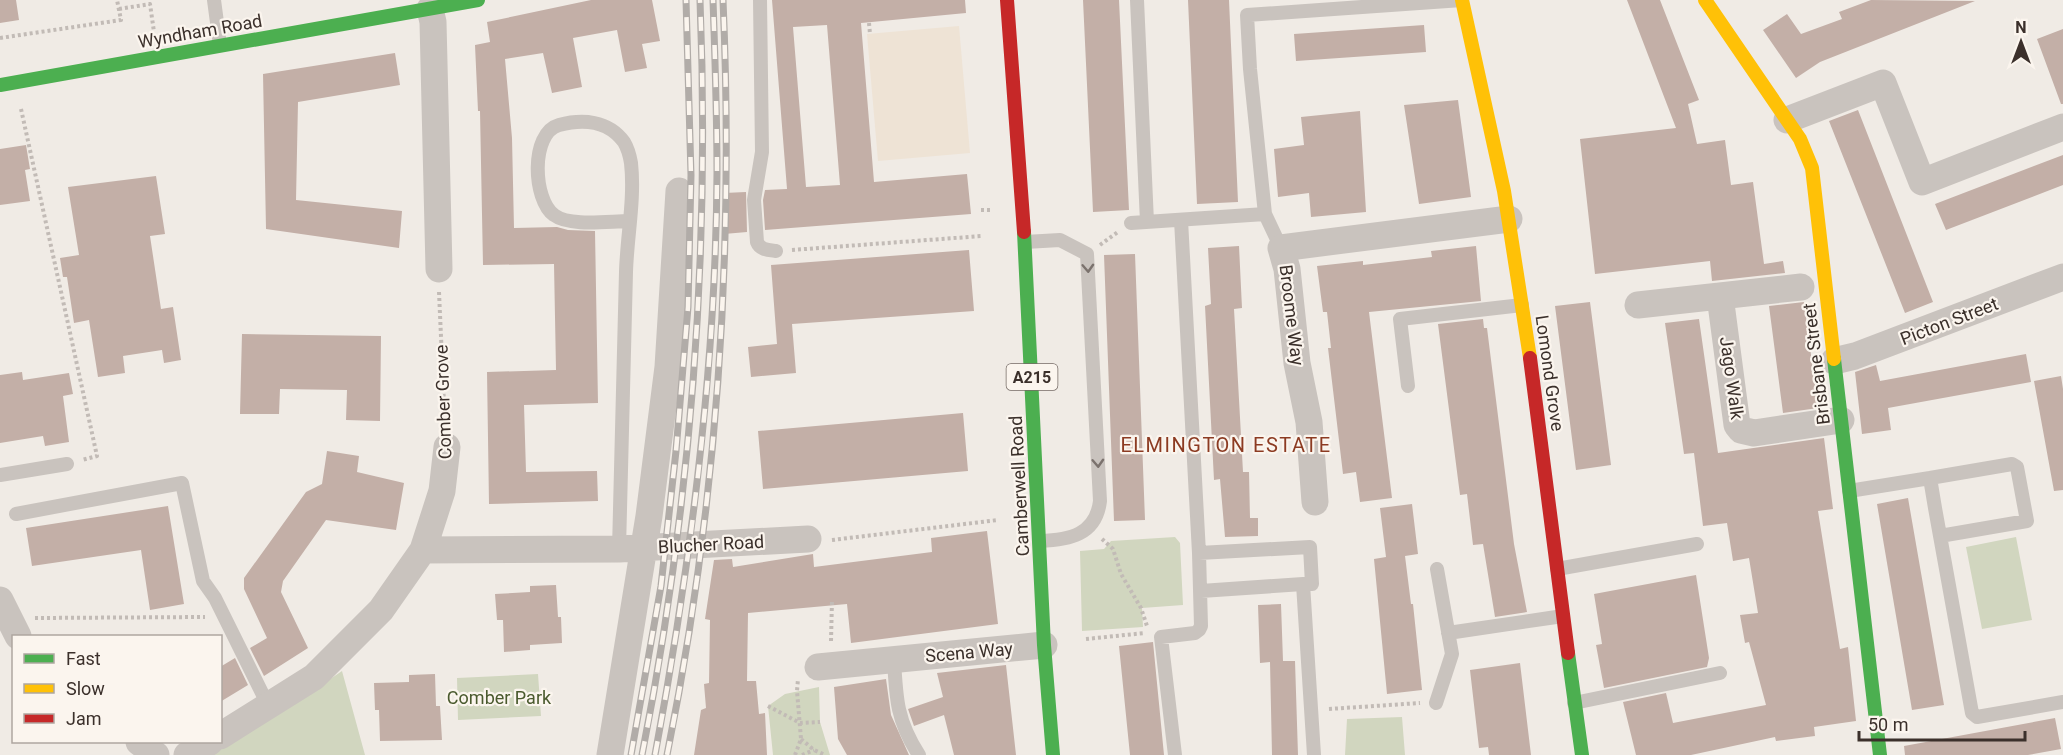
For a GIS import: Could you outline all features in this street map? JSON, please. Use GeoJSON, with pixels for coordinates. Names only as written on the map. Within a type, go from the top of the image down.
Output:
{"type":"FeatureCollection","features":[{"type":"Feature","properties":{"kind":"street","name":"Wyndham Road"},"geometry":{"type":"LineString","coordinates":[[0,86],[478,0]]}},
{"type":"Feature","properties":{"kind":"street","name":"Camberwell Road"},"geometry":{"type":"LineString","coordinates":[[1007,0],[1025,242],[1044,645],[1053,755]]}},
{"type":"Feature","properties":{"kind":"street","name":"Lomond Grove"},"geometry":{"type":"LineString","coordinates":[[1462,0],[1495,140],[1509,219],[1582,755]]}},
{"type":"Feature","properties":{"kind":"street","name":"Brisbane Street"},"geometry":{"type":"LineString","coordinates":[[1705,0],[1804,146],[1812,168],[1880,755]]}},
{"type":"Feature","properties":{"kind":"street"},"geometry":{"type":"LineString","coordinates":[[430,9],[433,22],[439,269]]}},
{"type":"Feature","properties":{"kind":"street"},"geometry":{"type":"LineString","coordinates":[[1787,120],[1883,83],[1922,182],[2063,127]]}},
{"type":"Feature","properties":{"kind":"street"},"geometry":{"type":"LineString","coordinates":[[610,755],[631,548],[649,516],[668,367],[679,191]]}},
{"type":"Feature","properties":{"kind":"street","name":"Broome Way"},"geometry":{"type":"LineString","coordinates":[[1315,502],[1309,422],[1298,363],[1287,269],[1281,248],[1509,219]]}},
{"type":"Feature","properties":{"kind":"street","name":"Picton Street"},"geometry":{"type":"LineString","coordinates":[[1834,361],[2060,286]]}},
{"type":"Feature","properties":{"kind":"street"},"geometry":{"type":"LineString","coordinates":[[1638,305],[1801,287]]}},
{"type":"Feature","properties":{"kind":"street","name":"Jago Walk"},"geometry":{"type":"LineString","coordinates":[[1720,296],[1737,425],[1741,430],[1754,433],[1840,420]]}},
{"type":"Feature","properties":{"kind":"street","name":"Comber Grove"},"geometry":{"type":"LineString","coordinates":[[222,735],[314,677],[381,610],[423,550],[442,491],[447,447]]}},
{"type":"Feature","properties":{"kind":"street","name":"Blucher Road"},"geometry":{"type":"LineString","coordinates":[[423,550],[631,548],[807,539]]}},
{"type":"Feature","properties":{"kind":"street","name":"Scena Way"},"geometry":{"type":"LineString","coordinates":[[824,666],[1044,645]]}},
{"type":"Feature","properties":{"kind":"street"},"geometry":{"type":"LineString","coordinates":[[141,743],[156,755]]}},
{"type":"Feature","properties":{"kind":"street"},"geometry":{"type":"LineString","coordinates":[[187,755],[207,743]]}},
{"type":"Feature","properties":{"kind":"lane"},"geometry":{"type":"LineString","coordinates":[[213,0],[220,46]]}},
{"type":"Feature","properties":{"kind":"lane"},"geometry":{"type":"LineString","coordinates":[[760,0],[762,152],[754,200],[757,242],[763,249],[776,250]]}},
{"type":"Feature","properties":{"kind":"lane"},"geometry":{"type":"LineString","coordinates":[[1137,0],[1147,222]]}},
{"type":"Feature","properties":{"kind":"lane"},"geometry":{"type":"LineString","coordinates":[[1246,0],[1250,69],[1265,214],[1281,248]]}},
{"type":"Feature","properties":{"kind":"lane"},"geometry":{"type":"LineString","coordinates":[[1248,15],[1462,0]]}},
{"type":"Feature","properties":{"kind":"lane"},"geometry":{"type":"LineString","coordinates":[[629,221],[570,222],[555,217],[545,207],[539,193],[538,156],[542,138],[553,127],[571,122],[594,122],[611,129],[624,143],[631,161],[629,221],[631,548]]}},
{"type":"Feature","properties":{"kind":"lane"},"geometry":{"type":"LineString","coordinates":[[1131,223],[1265,214]]}},
{"type":"Feature","properties":{"kind":"lane"},"geometry":{"type":"LineString","coordinates":[[1175,755],[1161,637],[1189,634],[1199,630],[1202,621],[1181,220]]}},
{"type":"Feature","properties":{"kind":"lane"},"geometry":{"type":"LineString","coordinates":[[1025,242],[1060,240],[1087,254],[1099,507],[1092,523],[1079,533],[1068,539],[1040,541]]}},
{"type":"Feature","properties":{"kind":"lane"},"geometry":{"type":"LineString","coordinates":[[1408,386],[1400,319],[1522,305]]}},
{"type":"Feature","properties":{"kind":"lane"},"geometry":{"type":"LineString","coordinates":[[0,476],[67,464]]}},
{"type":"Feature","properties":{"kind":"lane"},"geometry":{"type":"LineString","coordinates":[[1848,491],[2012,464],[2017,467],[2027,521],[1940,536]]}},
{"type":"Feature","properties":{"kind":"lane"},"geometry":{"type":"LineString","coordinates":[[1930,478],[1972,713],[1977,717],[2063,702]]}},
{"type":"Feature","properties":{"kind":"lane"},"geometry":{"type":"LineString","coordinates":[[16,514],[182,483],[200,572],[269,707]]}},
{"type":"Feature","properties":{"kind":"lane"},"geometry":{"type":"LineString","coordinates":[[1557,569],[1696,544]]}},
{"type":"Feature","properties":{"kind":"lane"},"geometry":{"type":"LineString","coordinates":[[1199,553],[1310,547],[1312,584],[1201,591]]}},
{"type":"Feature","properties":{"kind":"lane"},"geometry":{"type":"LineString","coordinates":[[1436,703],[1452,654],[1437,569]]}},
{"type":"Feature","properties":{"kind":"lane"},"geometry":{"type":"LineString","coordinates":[[1303,584],[1314,755]]}},
{"type":"Feature","properties":{"kind":"lane"},"geometry":{"type":"LineString","coordinates":[[1448,633],[1563,615]]}},
{"type":"Feature","properties":{"kind":"lane"},"geometry":{"type":"LineString","coordinates":[[894,659],[900,716],[909,739],[919,755]]}},
{"type":"Feature","properties":{"kind":"lane"},"geometry":{"type":"LineString","coordinates":[[1574,703],[1720,673]]}},
{"type":"Feature","properties":{"kind":"path"},"geometry":{"type":"LineString","coordinates":[[0,38],[121,20],[117,0]]}},
{"type":"Feature","properties":{"kind":"path"},"geometry":{"type":"LineString","coordinates":[[119,9],[150,4],[158,56]]}},
{"type":"Feature","properties":{"kind":"path"},"geometry":{"type":"LineString","coordinates":[[869,23],[870,34]]}},
{"type":"Feature","properties":{"kind":"path"},"geometry":{"type":"LineString","coordinates":[[15,83],[97,456],[67,464]]}},
{"type":"Feature","properties":{"kind":"path"},"geometry":{"type":"LineString","coordinates":[[981,210],[992,210]]}},
{"type":"Feature","properties":{"kind":"path"},"geometry":{"type":"LineString","coordinates":[[1087,254],[1131,223]]}},
{"type":"Feature","properties":{"kind":"path"},"geometry":{"type":"LineString","coordinates":[[776,250],[982,236]]}},
{"type":"Feature","properties":{"kind":"path","name":"Comber Grove"},"geometry":{"type":"LineString","coordinates":[[439,269],[447,447]]}},
{"type":"Feature","properties":{"kind":"path"},"geometry":{"type":"LineString","coordinates":[[807,539],[826,540],[998,520]]}},
{"type":"Feature","properties":{"kind":"path"},"geometry":{"type":"LineString","coordinates":[[1086,639],[1149,633],[1141,608],[1121,574],[1113,549],[1101,538]]}},
{"type":"Feature","properties":{"kind":"path"},"geometry":{"type":"LineString","coordinates":[[824,666],[832,600]]}},
{"type":"Feature","properties":{"kind":"path"},"geometry":{"type":"LineString","coordinates":[[9,618],[206,617],[221,611]]}},
{"type":"Feature","properties":{"kind":"path"},"geometry":{"type":"LineString","coordinates":[[795,755],[801,739],[797,691]]}},
{"type":"Feature","properties":{"kind":"path"},"geometry":{"type":"LineString","coordinates":[[1311,710],[1436,703]]}},
{"type":"Feature","properties":{"kind":"path"},"geometry":{"type":"LineString","coordinates":[[768,706],[800,723],[820,722]]}},
{"type":"Feature","properties":{"kind":"path"},"geometry":{"type":"LineString","coordinates":[[801,739],[814,750],[825,755]]}},
{"type":"Feature","properties":{"kind":"path"},"geometry":{"type":"LineString","coordinates":[[802,755],[814,750]]}},
{"type":"Feature","properties":{"kind":"green space"},"geometry":{"type":"Polygon","coordinates":[[[1175,537],[1180,543],[1183,605],[1142,608],[1143,627],[1082,631],[1080,551],[1104,549],[1111,541],[1175,537]]]}},
{"type":"Feature","properties":{"kind":"green space"},"geometry":{"type":"Polygon","coordinates":[[[2016,537],[2032,620],[1982,629],[1966,547],[2016,537]]]}},
{"type":"Feature","properties":{"kind":"green space"},"geometry":{"type":"Polygon","coordinates":[[[342,671],[365,755],[205,755],[279,714],[342,671]]]}},
{"type":"Feature","properties":{"kind":"green space","name":"Comber Park"},"geometry":{"type":"Polygon","coordinates":[[[538,674],[541,716],[458,720],[457,678],[538,674]]]}},
{"type":"Feature","properties":{"kind":"green space"},"geometry":{"type":"Polygon","coordinates":[[[819,687],[820,722],[830,755],[773,755],[768,706],[785,694],[819,687]]]}},
{"type":"Feature","properties":{"kind":"green space"},"geometry":{"type":"Polygon","coordinates":[[[1402,717],[1405,755],[1345,755],[1347,719],[1402,717]]]}},
{"type":"Feature","properties":{"kind":"shaded area"},"geometry":{"type":"Polygon","coordinates":[[[959,26],[970,153],[878,161],[867,34],[959,26]]]}},
{"type":"Feature","properties":{"kind":"building"},"geometry":{"type":"Polygon","coordinates":[[[0,0],[16,0],[19,20],[0,23],[0,0]]]}},
{"type":"Feature","properties":{"kind":"building"},"geometry":{"type":"Polygon","coordinates":[[[591,0],[652,0],[660,41],[642,44],[647,68],[625,72],[617,30],[573,38],[582,87],[552,93],[543,53],[505,59],[512,138],[514,228],[557,227],[568,230],[595,231],[598,403],[524,405],[526,472],[597,471],[598,501],[489,504],[487,372],[556,370],[554,264],[483,265],[480,111],[478,111],[475,45],[490,42],[487,22],[591,0]]]}},
{"type":"Feature","properties":{"kind":"building"},"geometry":{"type":"Polygon","coordinates":[[[772,0],[965,0],[966,13],[861,23],[874,182],[967,174],[971,214],[765,230],[763,200],[765,190],[787,189],[772,0]],[[827,25],[793,27],[806,187],[840,185],[827,25]]]}},
{"type":"Feature","properties":{"kind":"building"},"geometry":{"type":"Polygon","coordinates":[[[1083,0],[1119,0],[1129,210],[1093,212],[1083,0]]]}},
{"type":"Feature","properties":{"kind":"building"},"geometry":{"type":"Polygon","coordinates":[[[1188,0],[1229,0],[1238,202],[1197,204],[1188,0]]]}},
{"type":"Feature","properties":{"kind":"building"},"geometry":{"type":"Polygon","coordinates":[[[1627,0],[1660,0],[1699,100],[1688,104],[1697,144],[1725,140],[1731,185],[1753,182],[1764,264],[1783,261],[1785,273],[1712,281],[1710,261],[1595,274],[1580,139],[1676,128],[1627,0]]]}},
{"type":"Feature","properties":{"kind":"building"},"geometry":{"type":"Polygon","coordinates":[[[1871,0],[1975,1],[1820,62],[1796,78],[1763,30],[1787,14],[1801,34],[1842,19],[1839,12],[1871,0]]]}},
{"type":"Feature","properties":{"kind":"building"},"geometry":{"type":"Polygon","coordinates":[[[1424,25],[1426,52],[1296,61],[1294,34],[1424,25]]]}},
{"type":"Feature","properties":{"kind":"building"},"geometry":{"type":"Polygon","coordinates":[[[2063,29],[2063,104],[2061,104],[2037,39],[2063,29]]]}},
{"type":"Feature","properties":{"kind":"building"},"geometry":{"type":"Polygon","coordinates":[[[395,53],[400,85],[298,102],[296,200],[402,211],[399,248],[266,229],[263,74],[395,53]]]}},
{"type":"Feature","properties":{"kind":"building"},"geometry":{"type":"Polygon","coordinates":[[[1458,100],[1471,197],[1419,204],[1404,105],[1458,100]]]}},
{"type":"Feature","properties":{"kind":"building"},"geometry":{"type":"Polygon","coordinates":[[[1858,110],[1933,302],[1905,313],[1829,121],[1858,110]]]}},
{"type":"Feature","properties":{"kind":"building"},"geometry":{"type":"Polygon","coordinates":[[[1360,111],[1366,212],[1311,217],[1309,193],[1278,197],[1274,149],[1304,145],[1301,117],[1360,111]]]}},
{"type":"Feature","properties":{"kind":"building"},"geometry":{"type":"Polygon","coordinates":[[[26,145],[30,169],[25,170],[30,201],[0,205],[0,149],[26,145]]]}},
{"type":"Feature","properties":{"kind":"building"},"geometry":{"type":"Polygon","coordinates":[[[2063,155],[2063,185],[1946,230],[1935,204],[2063,155]]]}},
{"type":"Feature","properties":{"kind":"building"},"geometry":{"type":"Polygon","coordinates":[[[156,176],[165,234],[150,236],[161,309],[173,307],[181,360],[164,363],[162,350],[123,356],[125,373],[98,377],[89,320],[74,323],[67,277],[63,277],[60,258],[79,255],[68,187],[156,176]]]}},
{"type":"Feature","properties":{"kind":"building"},"geometry":{"type":"Polygon","coordinates":[[[746,192],[747,232],[724,234],[724,193],[746,192]]]}},
{"type":"Feature","properties":{"kind":"building"},"geometry":{"type":"Polygon","coordinates":[[[1239,246],[1242,308],[1234,309],[1243,472],[1249,472],[1250,518],[1258,518],[1258,536],[1225,537],[1220,479],[1214,480],[1205,306],[1211,304],[1208,248],[1239,246]]]}},
{"type":"Feature","properties":{"kind":"building"},"geometry":{"type":"Polygon","coordinates":[[[1476,246],[1481,301],[1369,312],[1392,498],[1360,502],[1356,472],[1343,474],[1328,348],[1331,348],[1327,312],[1323,312],[1317,266],[1363,261],[1363,265],[1432,257],[1431,251],[1476,246]]]}},
{"type":"Feature","properties":{"kind":"building"},"geometry":{"type":"Polygon","coordinates":[[[969,250],[974,311],[792,324],[796,373],[751,377],[748,347],[777,344],[771,265],[969,250]]]}},
{"type":"Feature","properties":{"kind":"building"},"geometry":{"type":"Polygon","coordinates":[[[1135,254],[1145,520],[1114,521],[1104,255],[1135,254]]]}},
{"type":"Feature","properties":{"kind":"building"},"geometry":{"type":"Polygon","coordinates":[[[1590,302],[1611,465],[1576,470],[1555,306],[1590,302]]]}},
{"type":"Feature","properties":{"kind":"building"},"geometry":{"type":"Polygon","coordinates":[[[1804,302],[1818,408],[1783,413],[1769,306],[1804,302]]]}},
{"type":"Feature","properties":{"kind":"building"},"geometry":{"type":"Polygon","coordinates":[[[1483,319],[1484,328],[1487,328],[1514,544],[1527,612],[1495,617],[1483,544],[1473,545],[1467,494],[1460,495],[1438,324],[1483,319]]]}},
{"type":"Feature","properties":{"kind":"building"},"geometry":{"type":"Polygon","coordinates":[[[1699,319],[1718,453],[1824,438],[1833,509],[1818,511],[1840,649],[1848,647],[1856,721],[1814,727],[1815,736],[1776,741],[1775,737],[1691,755],[1636,755],[1623,702],[1666,693],[1673,723],[1766,705],[1749,642],[1745,643],[1740,615],[1758,613],[1749,558],[1733,561],[1727,523],[1703,526],[1694,453],[1684,454],[1665,323],[1699,319]]]}},
{"type":"Feature","properties":{"kind":"building"},"geometry":{"type":"Polygon","coordinates":[[[242,334],[381,336],[380,421],[346,420],[347,390],[280,389],[279,414],[240,414],[242,334]]]}},
{"type":"Feature","properties":{"kind":"building"},"geometry":{"type":"Polygon","coordinates":[[[2026,354],[2031,382],[1888,408],[1891,430],[1862,434],[1855,372],[1876,365],[1880,381],[2026,354]]]}},
{"type":"Feature","properties":{"kind":"building"},"geometry":{"type":"Polygon","coordinates":[[[22,372],[23,380],[69,373],[73,394],[63,396],[69,442],[45,446],[43,436],[0,443],[0,375],[22,372]]]}},
{"type":"Feature","properties":{"kind":"building"},"geometry":{"type":"Polygon","coordinates":[[[2061,376],[2063,490],[2054,491],[2034,381],[2061,376]]]}},
{"type":"Feature","properties":{"kind":"building"},"geometry":{"type":"Polygon","coordinates":[[[963,413],[968,471],[763,489],[758,431],[963,413]]]}},
{"type":"Feature","properties":{"kind":"building"},"geometry":{"type":"Polygon","coordinates":[[[327,451],[359,456],[357,472],[404,483],[396,530],[326,520],[283,581],[281,592],[308,648],[264,676],[250,648],[267,638],[244,589],[244,578],[306,492],[322,484],[327,451]]]}},
{"type":"Feature","properties":{"kind":"building"},"geometry":{"type":"Polygon","coordinates":[[[1908,498],[1944,705],[1912,710],[1877,504],[1908,498]]]}},
{"type":"Feature","properties":{"kind":"building"},"geometry":{"type":"Polygon","coordinates":[[[1412,504],[1418,554],[1405,556],[1411,604],[1413,604],[1422,690],[1387,694],[1374,559],[1386,557],[1380,508],[1412,504]]]}},
{"type":"Feature","properties":{"kind":"building"},"geometry":{"type":"Polygon","coordinates":[[[168,506],[184,604],[150,610],[141,550],[32,566],[26,528],[168,506]]]}},
{"type":"Feature","properties":{"kind":"building"},"geometry":{"type":"Polygon","coordinates":[[[987,531],[998,624],[851,643],[847,604],[748,613],[747,681],[756,681],[759,714],[765,713],[767,755],[694,755],[701,710],[706,708],[704,684],[709,683],[710,620],[705,619],[714,560],[732,559],[733,567],[813,554],[814,567],[932,552],[931,538],[987,531]]]}},
{"type":"Feature","properties":{"kind":"building"},"geometry":{"type":"Polygon","coordinates":[[[1696,575],[1709,658],[1707,667],[1604,688],[1596,645],[1602,644],[1594,594],[1696,575]]]}},
{"type":"Feature","properties":{"kind":"building"},"geometry":{"type":"Polygon","coordinates":[[[556,585],[562,643],[530,645],[530,650],[504,652],[503,620],[497,620],[495,594],[530,592],[530,586],[556,585]]]}},
{"type":"Feature","properties":{"kind":"building"},"geometry":{"type":"Polygon","coordinates":[[[1281,604],[1283,661],[1295,661],[1298,755],[1272,755],[1270,662],[1260,663],[1258,605],[1281,604]]]}},
{"type":"Feature","properties":{"kind":"building"},"geometry":{"type":"Polygon","coordinates":[[[1153,642],[1164,755],[1130,755],[1119,646],[1153,642]]]}},
{"type":"Feature","properties":{"kind":"building"},"geometry":{"type":"Polygon","coordinates":[[[235,658],[248,685],[222,701],[222,666],[235,658]]]}},
{"type":"Feature","properties":{"kind":"building"},"geometry":{"type":"Polygon","coordinates":[[[1520,663],[1531,755],[1489,755],[1488,747],[1479,748],[1470,670],[1520,663]]]}},
{"type":"Feature","properties":{"kind":"building"},"geometry":{"type":"Polygon","coordinates":[[[1006,665],[1016,755],[954,755],[944,715],[914,726],[908,709],[943,697],[937,673],[1006,665]]]}},
{"type":"Feature","properties":{"kind":"building"},"geometry":{"type":"Polygon","coordinates":[[[435,674],[436,706],[440,706],[442,740],[380,741],[379,710],[375,710],[374,683],[409,682],[409,675],[435,674]]]}},
{"type":"Feature","properties":{"kind":"building"},"geometry":{"type":"Polygon","coordinates":[[[886,679],[891,715],[909,755],[847,755],[838,739],[834,687],[886,679]]]}},
{"type":"Feature","properties":{"kind":"building"},"geometry":{"type":"Polygon","coordinates":[[[2055,718],[2061,749],[2028,755],[1905,755],[1904,746],[2055,718]]]}},
{"type":"Feature","properties":{"kind":"railway"},"geometry":{"type":"LineString","coordinates":[[631,755],[661,586],[676,451],[688,307],[691,175],[686,0]]}},
{"type":"Feature","properties":{"kind":"railway"},"geometry":{"type":"LineString","coordinates":[[642,755],[673,568],[685,474],[693,379],[702,189],[700,0]]}},
{"type":"Feature","properties":{"kind":"railway"},"geometry":{"type":"LineString","coordinates":[[655,755],[690,538],[712,319],[717,173],[713,0]]}},
{"type":"Feature","properties":{"kind":"railway"},"geometry":{"type":"LineString","coordinates":[[667,755],[698,568],[710,474],[718,379],[726,190],[723,0]]}},
{"type":"Feature","properties":{"kind":"traffic: fast"},"geometry":{"type":"LineString","coordinates":[[0,85],[478,0]]}},
{"type":"Feature","properties":{"kind":"traffic: fast"},"geometry":{"type":"LineString","coordinates":[[1024,232],[1044,645],[1053,755]]}},
{"type":"Feature","properties":{"kind":"traffic: fast"},"geometry":{"type":"LineString","coordinates":[[1834,359],[1880,755]]}},
{"type":"Feature","properties":{"kind":"traffic: fast"},"geometry":{"type":"LineString","coordinates":[[1568,653],[1582,755]]}},
{"type":"Feature","properties":{"kind":"traffic: slow"},"geometry":{"type":"LineString","coordinates":[[1462,0],[1504,191],[1530,358]]}},
{"type":"Feature","properties":{"kind":"traffic: slow"},"geometry":{"type":"LineString","coordinates":[[1705,0],[1800,139],[1812,168],[1834,359]]}},
{"type":"Feature","properties":{"kind":"traffic: jam"},"geometry":{"type":"LineString","coordinates":[[1007,0],[1024,232]]}},
{"type":"Feature","properties":{"kind":"traffic: jam"},"geometry":{"type":"LineString","coordinates":[[1530,358],[1568,653]]}},
{"type":"Feature","properties":{"kind":"district","name":"ELMINGTON ESTATE"},"geometry":{"type":"Point","coordinates":[1226,445]}}]}
